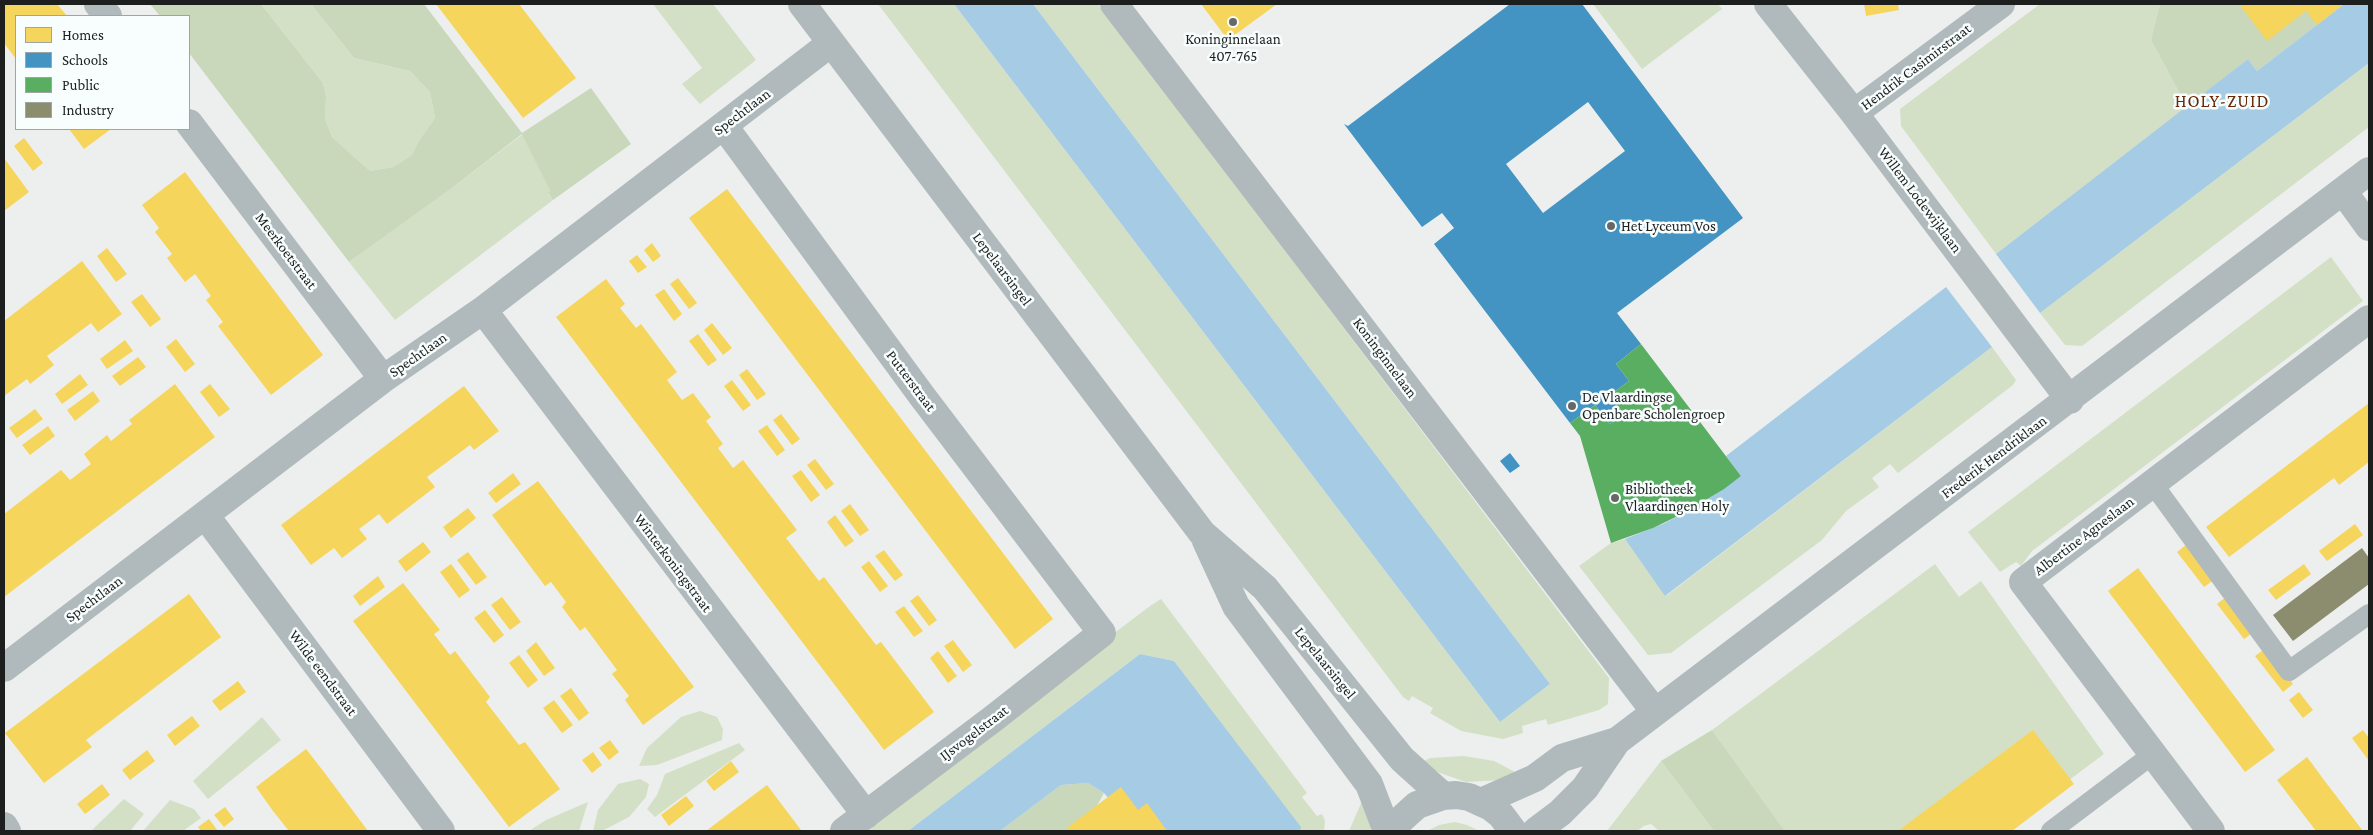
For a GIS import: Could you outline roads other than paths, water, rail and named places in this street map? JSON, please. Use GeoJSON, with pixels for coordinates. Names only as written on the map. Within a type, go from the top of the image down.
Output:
{"type":"FeatureCollection","features":[{"type":"Feature","properties":{"kind":"street"},"geometry":{"type":"LineString","coordinates":[[98,4],[107,15]]}},
{"type":"Feature","properties":{"kind":"street","name":"Lepelaarsingel"},"geometry":{"type":"LineString","coordinates":[[802,4],[1202,533],[1265,588],[1402,759],[1443,796]]}},
{"type":"Feature","properties":{"kind":"street","name":"Koninginnelaan"},"geometry":{"type":"LineString","coordinates":[[1114,4],[1656,712]]}},
{"type":"Feature","properties":{"kind":"street","name":"Willem Lodewijklaan"},"geometry":{"type":"LineString","coordinates":[[1768,4],[1854,113],[2070,400]]}},
{"type":"Feature","properties":{"kind":"street","name":"Hendrik Casimirstraat"},"geometry":{"type":"LineString","coordinates":[[1854,113],[2001,4]]}},
{"type":"Feature","properties":{"kind":"street","name":"Spechtlaan"},"geometry":{"type":"LineString","coordinates":[[4,668],[384,379],[482,310],[831,43]]}},
{"type":"Feature","properties":{"kind":"street","name":"Meerkoetstraat"},"geometry":{"type":"LineString","coordinates":[[190,124],[384,379]]}},
{"type":"Feature","properties":{"kind":"street","name":"Putterstraat"},"geometry":{"type":"LineString","coordinates":[[724,126],[916,388],[1102,633]]}},
{"type":"Feature","properties":{"kind":"street","name":"Frederik Hendriklaan"},"geometry":{"type":"LineString","coordinates":[[1536,831],[1560,814],[1585,788],[1617,741],[2070,400],[2369,171]]}},
{"type":"Feature","properties":{"kind":"street"},"geometry":{"type":"LineString","coordinates":[[2343,191],[2369,227]]}},
{"type":"Feature","properties":{"kind":"street","name":"Winterkoningstraat"},"geometry":{"type":"LineString","coordinates":[[482,310],[866,815]]}},
{"type":"Feature","properties":{"kind":"street","name":"Albertine Agneslaan"},"geometry":{"type":"LineString","coordinates":[[2211,831],[2023,582],[2369,319]]}},
{"type":"Feature","properties":{"kind":"street","name":"Wilde eendstraat"},"geometry":{"type":"LineString","coordinates":[[205,515],[441,831]]}},
{"type":"Feature","properties":{"kind":"street","name":"Lepelaarsingel"},"geometry":{"type":"LineString","coordinates":[[1202,533],[1236,606],[1369,784],[1387,831]]}},
{"type":"Feature","properties":{"kind":"street","name":"IJsvogelstraat"},"geometry":{"type":"LineString","coordinates":[[844,831],[994,718],[1102,633]]}},
{"type":"Feature","properties":{"kind":"street","name":"Frederik Hendriklaan"},"geometry":{"type":"LineString","coordinates":[[1481,802],[1535,778],[1562,758],[1617,741]]}},
{"type":"Feature","properties":{"kind":"street"},"geometry":{"type":"LineString","coordinates":[[1391,831],[1417,805],[1443,796],[1462,796],[1481,802],[1501,815],[1513,831]]}},
{"type":"Feature","properties":{"kind":"street"},"geometry":{"type":"LineString","coordinates":[[4,826],[8,831]]}},
{"type":"Feature","properties":{"kind":"lane"},"geometry":{"type":"LineString","coordinates":[[2152,484],[2289,671],[2369,614]]}},
{"type":"Feature","properties":{"kind":"lane"},"geometry":{"type":"LineString","coordinates":[[2051,831],[2153,754]]}},
{"type":"Feature","properties":{"kind":"water"},"geometry":{"type":"Polygon","coordinates":[[[954,4],[1033,4],[1550,684],[1500,722],[954,4]]]}},
{"type":"Feature","properties":{"kind":"water"},"geometry":{"type":"Polygon","coordinates":[[[2344,4],[2369,4],[2369,63],[2040,313],[1996,254],[2248,59],[2257,71],[2344,4]]]}},
{"type":"Feature","properties":{"kind":"water"},"geometry":{"type":"Polygon","coordinates":[[[1946,287],[1992,347],[1665,596],[1625,539],[1665,523],[1688,511],[1741,476],[1726,456],[1946,287]]]}},
{"type":"Feature","properties":{"kind":"water"},"geometry":{"type":"Polygon","coordinates":[[[1140,654],[1174,661],[1301,827],[1300,831],[1148,831],[1134,813],[1127,820],[1104,793],[1088,783],[1061,785],[1000,831],[908,831],[1140,654]]]}},
{"type":"Feature","properties":{"kind":"place","name":"Koninginnelaan 407-765"},"geometry":{"type":"Point","coordinates":[1233,22]}},
{"type":"Feature","properties":{"kind":"place","name":"Het Lyceum Vos"},"geometry":{"type":"Point","coordinates":[1611,226]}},
{"type":"Feature","properties":{"kind":"place","name":"De Vlaardingse Openbare Scholengroep"},"geometry":{"type":"Point","coordinates":[1572,406]}},
{"type":"Feature","properties":{"kind":"place","name":"Bibliotheek Vlaardingen Holy"},"geometry":{"type":"Point","coordinates":[1615,498]}},
{"type":"Feature","properties":{"kind":"district","name":"HOLY-ZUID"},"geometry":{"type":"Point","coordinates":[2222,101]}}]}
